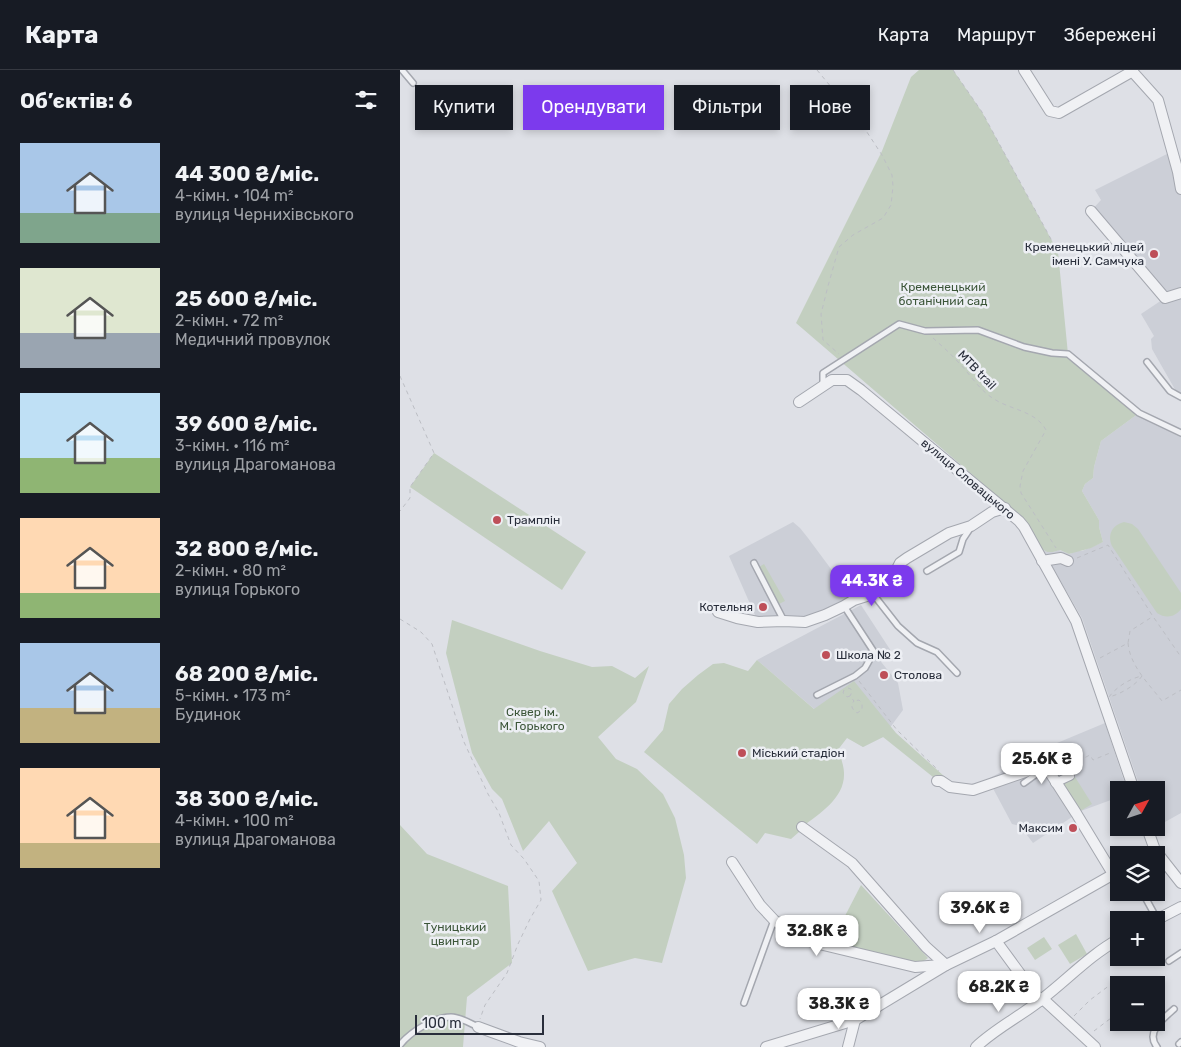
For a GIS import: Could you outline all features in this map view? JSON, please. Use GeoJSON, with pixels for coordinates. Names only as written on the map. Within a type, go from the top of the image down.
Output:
{"type":"FeatureCollection","features":[{"type":"Feature","properties":{"kind":"street"},"geometry":{"type":"LineString","coordinates":[[1024,70],[1050,111],[1059,113],[1132,71],[1158,100],[1181,189]]}},
{"type":"Feature","properties":{"kind":"street"},"geometry":{"type":"LineString","coordinates":[[1091,211],[1165,298],[1181,293]]}},
{"type":"Feature","properties":{"kind":"street","name":"вулиця Словацького"},"geometry":{"type":"LineString","coordinates":[[799,402],[832,380],[847,380],[1019,521],[1076,621],[1131,781]]}},
{"type":"Feature","properties":{"kind":"street"},"geometry":{"type":"LineString","coordinates":[[718,612],[758,622],[784,620],[805,622],[825,615],[854,600],[873,594],[906,558],[949,533],[971,526],[992,512],[1005,508]]}},
{"type":"Feature","properties":{"kind":"street"},"geometry":{"type":"LineString","coordinates":[[1042,561],[1061,558],[1068,561]]}},
{"type":"Feature","properties":{"kind":"street"},"geometry":{"type":"LineString","coordinates":[[937,776],[941,781],[950,786],[973,790],[1028,771],[1041,768],[1049,771],[1055,783],[1110,863]]}},
{"type":"Feature","properties":{"kind":"street"},"geometry":{"type":"LineString","coordinates":[[1055,783],[1070,776]]}},
{"type":"Feature","properties":{"kind":"street"},"geometry":{"type":"LineString","coordinates":[[802,827],[852,863],[926,947],[946,965]]}},
{"type":"Feature","properties":{"kind":"street"},"geometry":{"type":"LineString","coordinates":[[732,862],[760,904],[774,920],[793,934],[815,943],[915,967],[946,965]]}},
{"type":"Feature","properties":{"kind":"street"},"geometry":{"type":"LineString","coordinates":[[1165,867],[1181,883]]}},
{"type":"Feature","properties":{"kind":"street"},"geometry":{"type":"LineString","coordinates":[[766,1047],[854,1020],[946,965],[996,941],[1110,875]]}},
{"type":"Feature","properties":{"kind":"street"},"geometry":{"type":"LineString","coordinates":[[1165,915],[1181,907]]}},
{"type":"Feature","properties":{"kind":"street"},"geometry":{"type":"LineString","coordinates":[[996,941],[1041,1000],[1095,1047]]}},
{"type":"Feature","properties":{"kind":"street"},"geometry":{"type":"LineString","coordinates":[[976,1047],[986,1037],[1041,1000],[1085,962],[1110,945]]}},
{"type":"Feature","properties":{"kind":"street"},"geometry":{"type":"LineString","coordinates":[[848,1047],[854,1020]]}},
{"type":"Feature","properties":{"kind":"street"},"geometry":{"type":"LineString","coordinates":[[478,1027],[519,1042],[540,1047]]}},
{"type":"Feature","properties":{"kind":"lane"},"geometry":{"type":"LineString","coordinates":[[402,70],[413,84]]}},
{"type":"Feature","properties":{"kind":"lane"},"geometry":{"type":"LineString","coordinates":[[823,386],[823,373],[899,324],[925,331],[978,330],[1024,346],[1052,353],[1068,354],[1139,413],[1181,433]]}},
{"type":"Feature","properties":{"kind":"lane"},"geometry":{"type":"LineString","coordinates":[[1147,362],[1170,390],[1181,397]]}},
{"type":"Feature","properties":{"kind":"lane"},"geometry":{"type":"LineString","coordinates":[[928,571],[959,552],[963,539],[971,526]]}},
{"type":"Feature","properties":{"kind":"lane"},"geometry":{"type":"LineString","coordinates":[[754,563],[784,620]]}},
{"type":"Feature","properties":{"kind":"lane"},"geometry":{"type":"LineString","coordinates":[[873,594],[898,626],[917,643],[937,652],[957,673]]}},
{"type":"Feature","properties":{"kind":"lane"},"geometry":{"type":"LineString","coordinates":[[817,695],[855,676],[866,668],[874,652],[844,606]]}},
{"type":"Feature","properties":{"kind":"lane"},"geometry":{"type":"LineString","coordinates":[[1024,783],[1036,775],[1041,768]]}},
{"type":"Feature","properties":{"kind":"lane"},"geometry":{"type":"LineString","coordinates":[[744,1003],[774,920]]}},
{"type":"Feature","properties":{"kind":"lane"},"geometry":{"type":"LineString","coordinates":[[1169,961],[1181,953]]}},
{"type":"Feature","properties":{"kind":"lane"},"geometry":{"type":"LineString","coordinates":[[1157,1047],[1153,1042],[1153,1035],[1158,1023],[1174,1009]]}},
{"type":"Feature","properties":{"kind":"lane"},"geometry":{"type":"LineString","coordinates":[[400,1045],[410,1034],[434,1020],[452,1016],[478,1027]]}},
{"type":"Feature","properties":{"kind":"path"},"geometry":{"type":"LineString","coordinates":[[817,70],[862,123],[882,154],[892,174],[891,205],[882,218],[853,234],[840,247],[821,314],[823,340],[842,356],[851,355]]}},
{"type":"Feature","properties":{"kind":"path"},"geometry":{"type":"LineString","coordinates":[[953,70],[982,112],[1058,252]]}},
{"type":"Feature","properties":{"kind":"path","name":"MTB trail"},"geometry":{"type":"LineString","coordinates":[[925,331],[993,399],[1038,419],[1046,430],[1023,471],[1020,486],[1021,493],[1036,518],[1057,549],[1060,550]]}},
{"type":"Feature","properties":{"kind":"path"},"geometry":{"type":"LineString","coordinates":[[400,376],[434,453],[410,487],[410,498],[400,511]]}},
{"type":"Feature","properties":{"kind":"path"},"geometry":{"type":"LineString","coordinates":[[1068,561],[1108,545],[1181,657]]}},
{"type":"Feature","properties":{"kind":"path"},"geometry":{"type":"LineString","coordinates":[[1153,616],[1130,631],[1129,653],[1142,676],[1162,701],[1181,690]]}},
{"type":"Feature","properties":{"kind":"path"},"geometry":{"type":"LineString","coordinates":[[400,619],[421,632],[432,644],[464,742],[499,813],[511,845],[524,859],[538,881],[542,900],[518,944],[507,973],[485,1005],[478,1027]]}},
{"type":"Feature","properties":{"kind":"path"},"geometry":{"type":"LineString","coordinates":[[1097,660],[1128,643]]}},
{"type":"Feature","properties":{"kind":"path"},"geometry":{"type":"LineString","coordinates":[[855,676],[897,730],[937,776]]}},
{"type":"Feature","properties":{"kind":"path"},"geometry":{"type":"LineString","coordinates":[[1142,676],[1138,681],[1116,695],[1109,697],[1113,691],[1136,677],[1142,676]]}},
{"type":"Feature","properties":{"kind":"path"},"geometry":{"type":"LineString","coordinates":[[850,696],[854,701]]}},
{"type":"Feature","properties":{"kind":"path"},"geometry":{"type":"LineString","coordinates":[[859,700],[862,703],[862,710],[856,712],[853,710],[851,704],[854,701],[859,700]]}},
{"type":"Feature","properties":{"kind":"path"},"geometry":{"type":"LineString","coordinates":[[1066,767],[1090,755],[1093,760],[1120,748]]}},
{"type":"Feature","properties":{"kind":"path"},"geometry":{"type":"LineString","coordinates":[[1068,1022],[1090,1000],[1110,986]]}},
{"type":"Feature","properties":{"kind":"path"},"geometry":{"type":"LineString","coordinates":[[1085,1038],[1110,1019]]}},
{"type":"Feature","properties":{"kind":"shaded area","name":"Кременецький ліцей імені У. Самчука"},"geometry":{"type":"Polygon","coordinates":[[[1173,151],[1181,189],[1181,400],[1152,349],[1151,339],[1154,336],[1141,314],[1165,298],[1091,211],[1101,200],[1095,190],[1173,151]]]}},
{"type":"Feature","properties":{"kind":"shaded area"},"geometry":{"type":"Polygon","coordinates":[[[1139,413],[1181,433],[1181,813],[1165,822],[1165,781],[1138,781],[1082,618],[1042,549],[1047,552],[1059,550],[1070,554],[1103,542],[1099,520],[1082,491],[1085,484],[1093,478],[1101,441],[1139,413]]]}},
{"type":"Feature","properties":{"kind":"shaded area"},"geometry":{"type":"Polygon","coordinates":[[[793,522],[808,538],[854,600],[825,615],[758,622],[729,556],[793,522]]]}},
{"type":"Feature","properties":{"kind":"shaded area"},"geometry":{"type":"Polygon","coordinates":[[[861,605],[891,651],[878,658],[898,683],[903,710],[883,737],[863,747],[848,738],[757,660],[861,605]]]}},
{"type":"Feature","properties":{"kind":"shaded area"},"geometry":{"type":"Polygon","coordinates":[[[1105,723],[1124,781],[1110,781],[1110,800],[1081,811],[1033,843],[1020,826],[1012,824],[988,779],[1045,748],[1105,723]]]}},
{"type":"Feature","properties":{"kind":"green space","name":"Кременецький ботанічний сад"},"geometry":{"type":"Polygon","coordinates":[[[919,70],[953,70],[982,112],[1058,252],[1068,354],[1139,413],[1101,441],[1093,478],[1085,484],[1082,491],[1099,520],[1103,542],[1091,548],[1069,554],[1060,550],[1047,552],[1042,549],[1025,520],[796,323],[882,151],[911,77],[919,70]]]}},
{"type":"Feature","properties":{"kind":"green space","name":"Трамплін"},"geometry":{"type":"Polygon","coordinates":[[[434,453],[586,552],[562,590],[410,487],[434,453]]]}},
{"type":"Feature","properties":{"kind":"green space"},"geometry":{"type":"Polygon","coordinates":[[[1124,522],[1132,524],[1138,529],[1181,593],[1181,609],[1176,614],[1167,616],[1157,613],[1112,546],[1110,534],[1116,525],[1124,522]]]}},
{"type":"Feature","properties":{"kind":"green space"},"geometry":{"type":"Polygon","coordinates":[[[764,564],[785,601],[779,604],[759,567],[764,564]]]}},
{"type":"Feature","properties":{"kind":"green space","name":"Сквер ім. М. Горького"},"geometry":{"type":"Polygon","coordinates":[[[452,620],[592,667],[612,666],[635,678],[649,666],[636,702],[598,737],[616,759],[637,769],[663,794],[675,818],[684,855],[686,878],[662,963],[635,958],[588,971],[552,891],[577,863],[549,821],[523,851],[502,799],[492,789],[472,753],[446,653],[452,620]]]}},
{"type":"Feature","properties":{"kind":"green space","name":"Міський стадіон"},"geometry":{"type":"Polygon","coordinates":[[[757,660],[814,709],[854,681],[896,733],[945,777],[938,781],[883,737],[863,747],[847,738],[837,751],[840,753],[844,773],[843,782],[836,797],[791,839],[765,833],[757,844],[644,752],[663,730],[669,704],[698,675],[713,664],[724,663],[748,671],[757,660]]]}},
{"type":"Feature","properties":{"kind":"green space"},"geometry":{"type":"Polygon","coordinates":[[[1075,777],[1092,804],[1077,813],[1060,786],[1075,777]]]}},
{"type":"Feature","properties":{"kind":"green space","name":"Туницький цвинтар"},"geometry":{"type":"Polygon","coordinates":[[[400,825],[427,854],[508,886],[512,963],[467,997],[463,1047],[400,1047],[400,825]]]}},
{"type":"Feature","properties":{"kind":"green space"},"geometry":{"type":"Polygon","coordinates":[[[861,885],[928,958],[921,963],[831,943],[861,885]]]}},
{"type":"Feature","properties":{"kind":"green space"},"geometry":{"type":"Polygon","coordinates":[[[1076,934],[1087,954],[1070,964],[1058,945],[1076,934]]]}},
{"type":"Feature","properties":{"kind":"green space"},"geometry":{"type":"Polygon","coordinates":[[[1044,937],[1052,949],[1035,960],[1027,948],[1044,937]]]}},
{"type":"Feature","properties":{"kind":"place","name":"Кременецький ліцей імені У. Самчука"},"geometry":{"type":"Point","coordinates":[1154,254]}},
{"type":"Feature","properties":{"kind":"place","name":"Трамплін"},"geometry":{"type":"Point","coordinates":[497,520]}},
{"type":"Feature","properties":{"kind":"place","name":"Котельня"},"geometry":{"type":"Point","coordinates":[763,607]}},
{"type":"Feature","properties":{"kind":"place","name":"Школа № 2"},"geometry":{"type":"Point","coordinates":[826,655]}},
{"type":"Feature","properties":{"kind":"place","name":"Столова"},"geometry":{"type":"Point","coordinates":[884,675]}},
{"type":"Feature","properties":{"kind":"place","name":"Міський стадіон"},"geometry":{"type":"Point","coordinates":[742,753]}},
{"type":"Feature","properties":{"kind":"place","name":"Максим"},"geometry":{"type":"Point","coordinates":[1073,828]}}]}
